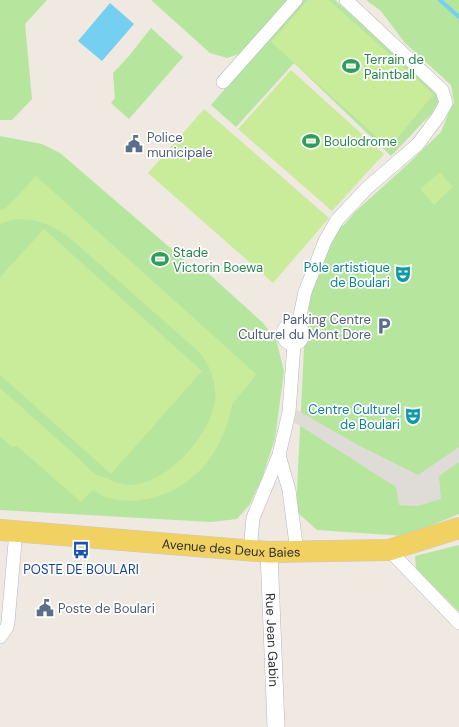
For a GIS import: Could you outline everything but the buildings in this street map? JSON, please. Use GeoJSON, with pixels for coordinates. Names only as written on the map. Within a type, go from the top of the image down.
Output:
{"type":"FeatureCollection","features":[{"type":"Feature","properties":{"kind":"main road","name":"Avenue des Deux Baies"},"geometry":{"type":"LineString","coordinates":[[8,530],[259,552],[297,552],[389,550],[459,528]]}},
{"type":"Feature","properties":{"kind":"street"},"geometry":{"type":"LineString","coordinates":[[223,82],[296,0]]}},
{"type":"Feature","properties":{"kind":"street"},"geometry":{"type":"LineString","coordinates":[[259,552],[253,518],[279,455],[289,412],[294,344],[291,344],[286,340],[284,334],[286,327],[292,324],[298,325],[305,292],[325,241],[337,220],[367,188],[418,144],[438,117],[446,103],[442,90],[346,0]]}},
{"type":"Feature","properties":{"kind":"street"},"geometry":{"type":"LineString","coordinates":[[279,455],[289,490],[297,552]]}},
{"type":"Feature","properties":{"kind":"street"},"geometry":{"type":"LineString","coordinates":[[4,632],[8,622],[8,530]]}},
{"type":"Feature","properties":{"kind":"street"},"geometry":{"type":"LineString","coordinates":[[389,550],[459,623]]}},
{"type":"Feature","properties":{"kind":"street","name":"Rue Jean Gabin"},"geometry":{"type":"LineString","coordinates":[[259,552],[276,727]]}},
{"type":"Feature","properties":{"kind":"green space"},"geometry":{"type":"Polygon","coordinates":[[[0,0],[47,0],[25,24],[32,99],[12,120],[0,120],[0,0]]]}},
{"type":"Feature","properties":{"kind":"green space"},"geometry":{"type":"Polygon","coordinates":[[[151,0],[289,0],[245,52],[227,58],[210,53],[151,0]]]}},
{"type":"Feature","properties":{"kind":"green space","name":"Terrain de Paintball"},"geometry":{"type":"Polygon","coordinates":[[[303,0],[335,0],[434,88],[439,101],[432,113],[391,156],[294,63],[236,127],[211,105],[303,0]]]}},
{"type":"Feature","properties":{"kind":"green space","name":"Terrain de Paintball"},"geometry":{"type":"Polygon","coordinates":[[[308,0],[329,0],[433,95],[389,148],[271,42],[308,0]]]}},
{"type":"Feature","properties":{"kind":"green space"},"geometry":{"type":"Polygon","coordinates":[[[366,0],[459,0],[459,514],[405,536],[317,530],[296,511],[304,348],[311,286],[340,227],[344,225],[356,211],[441,132],[454,103],[451,85],[405,43],[381,11],[366,0]]]}},
{"type":"Feature","properties":{"kind":"green space"},"geometry":{"type":"Polygon","coordinates":[[[151,28],[183,57],[129,119],[111,103],[115,98],[113,73],[129,56],[151,28]]]}},
{"type":"Feature","properties":{"kind":"green space","name":"Boulodrome"},"geometry":{"type":"Polygon","coordinates":[[[291,70],[384,154],[332,211],[238,129],[291,70]]]}},
{"type":"Feature","properties":{"kind":"green space"},"geometry":{"type":"Polygon","coordinates":[[[204,109],[329,218],[273,283],[148,173],[204,109]]]}},
{"type":"Feature","properties":{"kind":"green space"},"geometry":{"type":"Polygon","coordinates":[[[0,136],[42,144],[60,153],[189,264],[199,265],[262,322],[276,339],[284,371],[275,439],[262,478],[250,504],[237,519],[211,522],[0,510],[0,136]]]}},
{"type":"Feature","properties":{"kind":"green space"},"geometry":{"type":"Polygon","coordinates":[[[440,172],[453,187],[434,205],[420,189],[440,172]]]}},
{"type":"Feature","properties":{"kind":"green space"},"geometry":{"type":"Polygon","coordinates":[[[36,176],[256,374],[233,403],[224,433],[211,457],[191,478],[179,487],[166,493],[152,498],[123,500],[101,495],[93,490],[81,502],[17,446],[12,447],[0,436],[0,388],[95,474],[117,483],[133,485],[148,481],[163,474],[189,451],[200,437],[208,422],[215,402],[215,387],[211,372],[204,358],[199,352],[71,239],[55,228],[37,221],[19,219],[0,224],[0,210],[6,208],[36,176]]]}},
{"type":"Feature","properties":{"kind":"green space"},"geometry":{"type":"Polygon","coordinates":[[[44,229],[202,371],[111,474],[0,375],[0,277],[44,229]]]}},
{"type":"Feature","properties":{"kind":"green space"},"geometry":{"type":"Polygon","coordinates":[[[459,545],[459,612],[416,569],[415,556],[459,545]]]}},
{"type":"Feature","properties":{"kind":"shaded area"},"geometry":{"type":"Polygon","coordinates":[[[295,409],[358,445],[418,475],[459,447],[459,462],[439,476],[441,499],[418,506],[399,505],[396,487],[294,422],[295,409]]]}},
{"type":"Feature","properties":{"kind":"water"},"geometry":{"type":"Polygon","coordinates":[[[110,3],[134,24],[102,61],[78,41],[110,3]]]}},
{"type":"Feature","properties":{"kind":"waterway"},"geometry":{"type":"LineString","coordinates":[[440,0],[459,17]]}},
{"type":"Feature","properties":{"kind":"place","name":"Terrain de Paintball"},"geometry":{"type":"Point","coordinates":[351,66]}},
{"type":"Feature","properties":{"kind":"place","name":"Boulodrome"},"geometry":{"type":"Point","coordinates":[311,141]}},
{"type":"Feature","properties":{"kind":"place","name":"Police municipale"},"geometry":{"type":"Point","coordinates":[134,144]}},
{"type":"Feature","properties":{"kind":"place","name":"Stade Victorin Boewa"},"geometry":{"type":"Point","coordinates":[160,259]}},
{"type":"Feature","properties":{"kind":"place","name":"Pôle artistique de Boulari"},"geometry":{"type":"Point","coordinates":[403,274]}},
{"type":"Feature","properties":{"kind":"place","name":"Parking Centre Culturel du Mont Dore"},"geometry":{"type":"Point","coordinates":[384,326]}},
{"type":"Feature","properties":{"kind":"place","name":"Centre Culturel de Boulari"},"geometry":{"type":"Point","coordinates":[413,416]}},
{"type":"Feature","properties":{"kind":"place","name":"POSTE DE BOULARI"},"geometry":{"type":"Point","coordinates":[81,550]}},
{"type":"Feature","properties":{"kind":"place","name":"Poste de Boulari"},"geometry":{"type":"Point","coordinates":[45,608]}}]}
